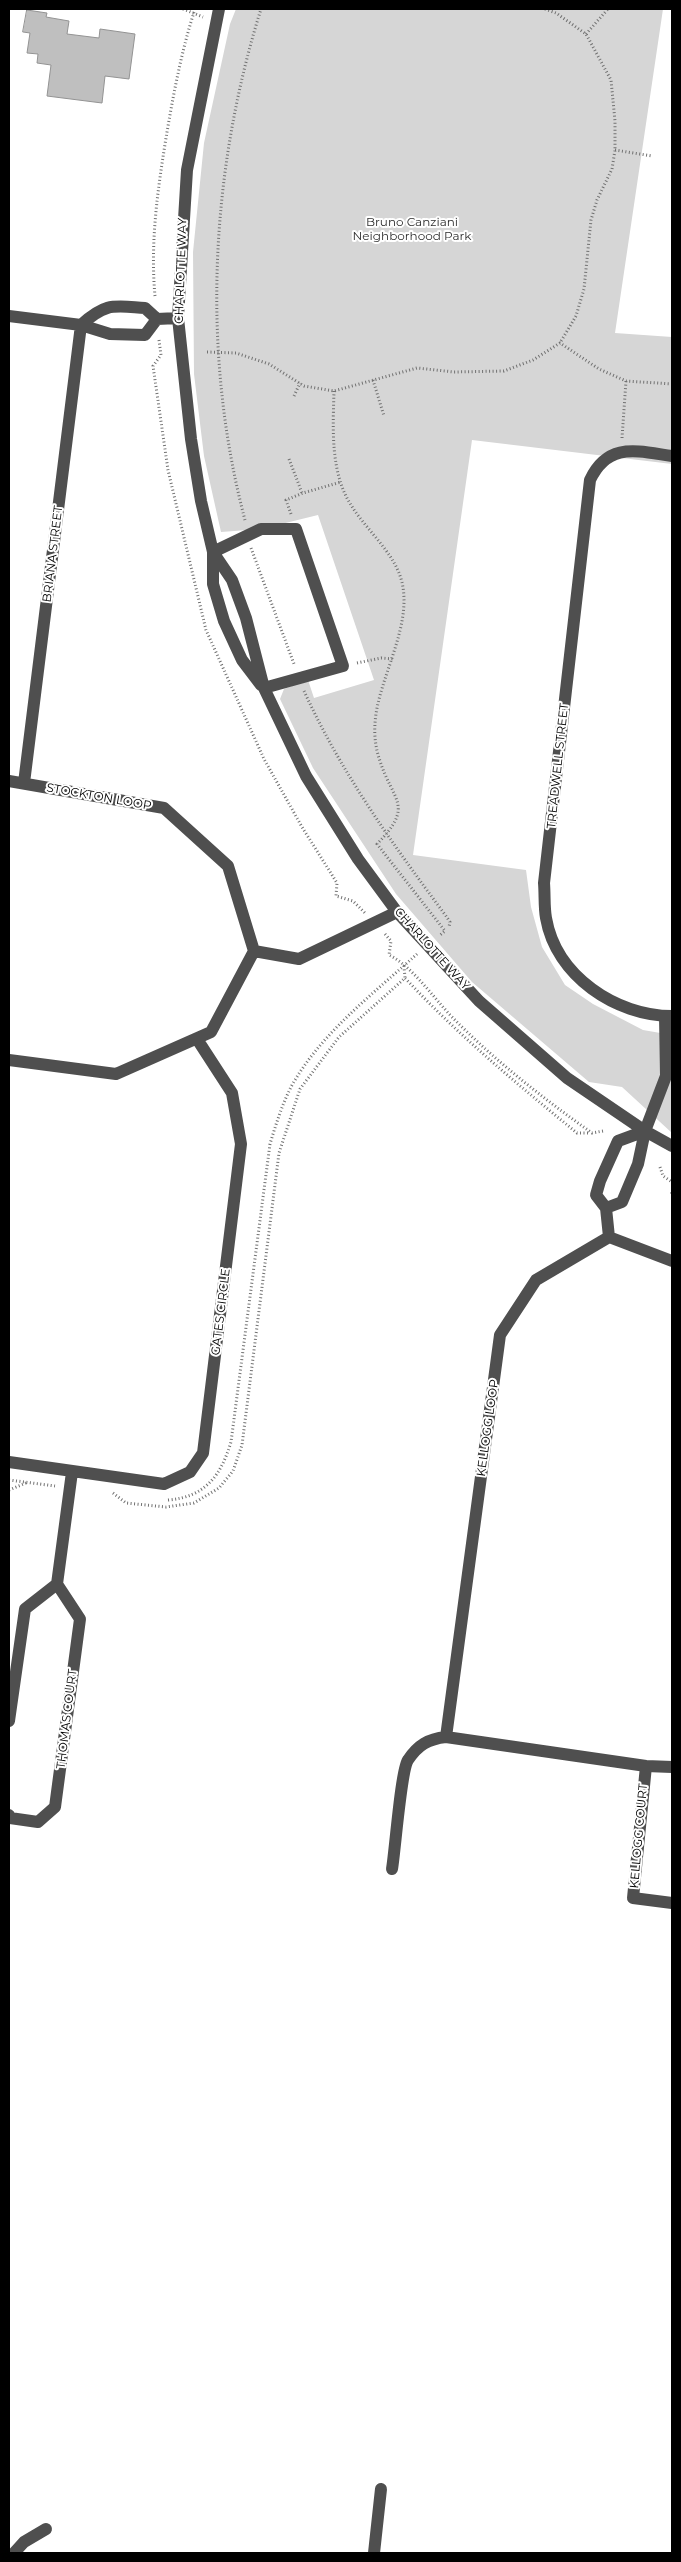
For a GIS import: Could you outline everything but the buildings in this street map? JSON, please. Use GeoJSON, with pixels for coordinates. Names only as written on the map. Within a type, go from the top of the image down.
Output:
{"type":"FeatureCollection","features":[{"type":"Feature","properties":{"kind":"street","name":"CHARLOTTE WAY"},"geometry":{"type":"LineString","coordinates":[[218,9],[218,22],[187,170],[178,318],[191,439],[201,501],[213,552],[213,584],[224,621],[242,660],[264,688]]}},
{"type":"Feature","properties":{"kind":"street","name":"CHARLOTTE WAY"},"geometry":{"type":"LineString","coordinates":[[218,22],[227,9]]}},
{"type":"Feature","properties":{"kind":"street"},"geometry":{"type":"LineString","coordinates":[[82,325],[96,311],[112,306],[145,308],[157,319],[178,318]]}},
{"type":"Feature","properties":{"kind":"street"},"geometry":{"type":"LineString","coordinates":[[9,316],[82,325],[110,334],[145,335],[157,319]]}},
{"type":"Feature","properties":{"kind":"street","name":"BRIANA STREET"},"geometry":{"type":"LineString","coordinates":[[24,783],[82,325]]}},
{"type":"Feature","properties":{"kind":"street"},"geometry":{"type":"LineString","coordinates":[[614,454],[633,451],[672,456]]}},
{"type":"Feature","properties":{"kind":"street","name":"TREADWELL STREET"},"geometry":{"type":"LineString","coordinates":[[614,454],[597,466],[590,480],[544,884],[546,918],[554,944],[570,970],[590,988],[629,1010],[669,1016]]}},
{"type":"Feature","properties":{"kind":"street"},"geometry":{"type":"LineString","coordinates":[[213,552],[261,529],[296,529],[343,666],[264,688]]}},
{"type":"Feature","properties":{"kind":"street","name":"CHARLOTTE WAY"},"geometry":{"type":"LineString","coordinates":[[213,552],[232,580],[246,618],[264,688],[306,776],[358,859],[397,912],[479,1001],[567,1078],[645,1131],[672,1146]]}},
{"type":"Feature","properties":{"kind":"street","name":"STOCKTON LOOP"},"geometry":{"type":"LineString","coordinates":[[9,781],[164,808],[228,866],[254,951]]}},
{"type":"Feature","properties":{"kind":"street"},"geometry":{"type":"LineString","coordinates":[[9,1060],[116,1074],[212,1032],[254,951],[299,959],[397,912]]}},
{"type":"Feature","properties":{"kind":"street"},"geometry":{"type":"LineString","coordinates":[[606,1208],[622,1202],[638,1164],[645,1131],[666,1076],[669,1016]]}},
{"type":"Feature","properties":{"kind":"street","name":"GATES CIRCLE"},"geometry":{"type":"LineString","coordinates":[[9,1462],[164,1484],[190,1472],[203,1453],[241,1144],[232,1093],[197,1039]]}},
{"type":"Feature","properties":{"kind":"street"},"geometry":{"type":"LineString","coordinates":[[645,1131],[618,1141],[600,1181],[596,1195],[606,1208],[609,1237],[672,1261]]}},
{"type":"Feature","properties":{"kind":"street","name":"KELLOGG LOOP"},"geometry":{"type":"LineString","coordinates":[[446,1737],[500,1335],[536,1280],[609,1237]]}},
{"type":"Feature","properties":{"kind":"street"},"geometry":{"type":"LineString","coordinates":[[9,1721],[26,1609],[57,1584],[72,1472]]}},
{"type":"Feature","properties":{"kind":"street","name":"THOMAS COURT"},"geometry":{"type":"LineString","coordinates":[[9,1815],[10,1818],[38,1822],[55,1807],[80,1619],[57,1584]]}},
{"type":"Feature","properties":{"kind":"street"},"geometry":{"type":"LineString","coordinates":[[392,1869],[406,1762],[420,1745],[433,1739],[446,1737],[646,1766],[672,1767]]}},
{"type":"Feature","properties":{"kind":"street","name":"KELLOGG COURT"},"geometry":{"type":"LineString","coordinates":[[646,1766],[634,1898],[672,1902]]}},
{"type":"Feature","properties":{"kind":"street"},"geometry":{"type":"LineString","coordinates":[[374,2553],[381,2489]]}},
{"type":"Feature","properties":{"kind":"street"},"geometry":{"type":"LineString","coordinates":[[14,2553],[24,2542],[46,2529]]}},
{"type":"Feature","properties":{"kind":"path"},"geometry":{"type":"LineString","coordinates":[[195,9],[175,85],[156,194],[153,268],[161,355],[153,366],[168,470],[206,630],[264,759],[302,827],[338,884],[336,896],[353,900],[391,941],[388,955],[404,965],[456,1022],[507,1069],[592,1134]]}},
{"type":"Feature","properties":{"kind":"path"},"geometry":{"type":"LineString","coordinates":[[261,9],[241,81],[223,190],[218,248],[220,375],[231,455],[248,535],[299,678],[334,751],[386,835],[450,922],[449,928]]}},
{"type":"Feature","properties":{"kind":"path"},"geometry":{"type":"LineString","coordinates":[[206,352],[236,353],[269,364],[304,386],[334,391],[417,368],[454,372],[504,371],[534,360],[560,343],[576,316],[584,289],[591,220],[597,200],[612,169],[615,150],[611,80],[586,34],[556,13],[545,9]]}},
{"type":"Feature","properties":{"kind":"path"},"geometry":{"type":"LineString","coordinates":[[586,34],[608,9]]}},
{"type":"Feature","properties":{"kind":"path"},"geometry":{"type":"LineString","coordinates":[[615,150],[652,156]]}},
{"type":"Feature","properties":{"kind":"path"},"geometry":{"type":"LineString","coordinates":[[560,343],[599,369],[626,381],[672,384]]}},
{"type":"Feature","properties":{"kind":"path"},"geometry":{"type":"LineString","coordinates":[[373,380],[384,416]]}},
{"type":"Feature","properties":{"kind":"path"},"geometry":{"type":"LineString","coordinates":[[614,454],[626,381]]}},
{"type":"Feature","properties":{"kind":"path"},"geometry":{"type":"LineString","coordinates":[[294,396],[300,383]]}},
{"type":"Feature","properties":{"kind":"path"},"geometry":{"type":"LineString","coordinates":[[334,391],[334,453],[340,482],[350,504],[387,553],[400,574],[403,600],[400,628],[393,659],[375,715],[374,735],[380,762],[396,793],[399,807],[398,815],[386,835],[377,844],[445,931],[428,944]]}},
{"type":"Feature","properties":{"kind":"path"},"geometry":{"type":"LineString","coordinates":[[289,459],[302,493]]}},
{"type":"Feature","properties":{"kind":"path"},"geometry":{"type":"LineString","coordinates":[[296,529],[286,500],[302,493],[340,482]]}},
{"type":"Feature","properties":{"kind":"path"},"geometry":{"type":"LineString","coordinates":[[343,666],[380,658],[393,659]]}},
{"type":"Feature","properties":{"kind":"path"},"geometry":{"type":"LineString","coordinates":[[404,965],[404,978],[436,1012],[500,1070],[577,1133],[592,1134],[603,1131]]}},
{"type":"Feature","properties":{"kind":"path"},"geometry":{"type":"LineString","coordinates":[[113,1493],[126,1503],[166,1507],[194,1503],[219,1488],[233,1470],[242,1445],[279,1153],[300,1089],[339,1037],[404,978]]}},
{"type":"Feature","properties":{"kind":"path"},"geometry":{"type":"LineString","coordinates":[[660,1167],[663,1176],[672,1182]]}},
{"type":"Feature","properties":{"kind":"path"},"geometry":{"type":"LineString","coordinates":[[9,1490],[27,1483]]}},
{"type":"Feature","properties":{"kind":"green space","name":"Bruno Canziani Neighborhood Park"},"geometry":{"type":"Polygon","coordinates":[[[236,9],[663,9],[615,333],[672,337],[672,464],[472,440],[413,855],[526,870],[531,907],[542,947],[565,985],[593,1004],[643,1030],[672,1035],[672,1133],[622,1087],[589,1082],[472,982],[396,894],[313,768],[280,699],[284,689],[308,680],[314,698],[374,680],[318,515],[261,529],[221,532],[204,456],[194,374],[193,252],[204,143],[230,24],[236,9]]]}}]}
